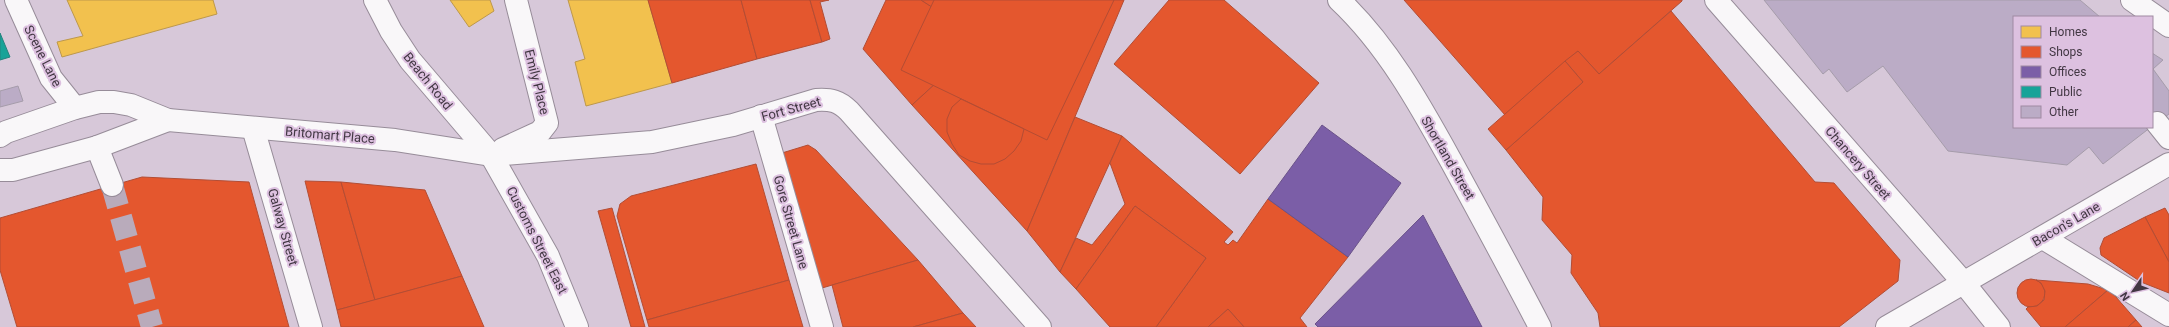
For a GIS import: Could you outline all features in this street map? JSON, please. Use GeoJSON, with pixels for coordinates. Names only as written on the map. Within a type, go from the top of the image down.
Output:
{"type":"FeatureCollection","features":[{"type":"Feature","properties":{"kind":"street","name":"Scene Lane"},"geometry":{"type":"LineString","coordinates":[[16,0],[51,78],[75,108]]}},
{"type":"Feature","properties":{"kind":"street","name":"Beach Road"},"geometry":{"type":"LineString","coordinates":[[375,0],[391,31],[410,60],[491,155]]}},
{"type":"Feature","properties":{"kind":"street","name":"Emily Place"},"geometry":{"type":"LineString","coordinates":[[491,155],[540,132],[547,124],[516,0]]}},
{"type":"Feature","properties":{"kind":"street","name":"Shortland Street"},"geometry":{"type":"LineString","coordinates":[[1339,0],[1355,15],[1398,72],[1439,140],[1540,327]]}},
{"type":"Feature","properties":{"kind":"street","name":"Chancery Street"},"geometry":{"type":"LineString","coordinates":[[1716,0],[1963,282],[1999,327]]}},
{"type":"Feature","properties":{"kind":"street"},"geometry":{"type":"LineString","coordinates":[[2132,0],[2169,26]]}},
{"type":"Feature","properties":{"kind":"street","name":"Fort Street"},"geometry":{"type":"LineString","coordinates":[[491,155],[652,142],[733,125],[816,100],[828,99],[840,102],[1040,327]]}},
{"type":"Feature","properties":{"kind":"street","name":"Britomart Place"},"geometry":{"type":"LineString","coordinates":[[0,136],[6,132],[75,108],[99,102],[114,102],[149,111],[168,120],[395,140],[491,155]]}},
{"type":"Feature","properties":{"kind":"street","name":"Gore Street Lane"},"geometry":{"type":"LineString","coordinates":[[761,116],[822,327]]}},
{"type":"Feature","properties":{"kind":"street","name":"Britomart Place"},"geometry":{"type":"LineString","coordinates":[[0,170],[13,170],[97,147],[168,120]]}},
{"type":"Feature","properties":{"kind":"street","name":"Galway Street"},"geometry":{"type":"LineString","coordinates":[[253,128],[311,327]]}},
{"type":"Feature","properties":{"kind":"street"},"geometry":{"type":"LineString","coordinates":[[97,147],[112,185]]}},
{"type":"Feature","properties":{"kind":"street","name":"Customs Street East"},"geometry":{"type":"LineString","coordinates":[[491,155],[548,256],[577,327]]}},
{"type":"Feature","properties":{"kind":"street","name":"Bacon's Lane"},"geometry":{"type":"LineString","coordinates":[[1887,327],[2169,164]]}},
{"type":"Feature","properties":{"kind":"street"},"geometry":{"type":"LineString","coordinates":[[2043,238],[2169,315]]}},
{"type":"Feature","properties":{"kind":"building: Homes"},"geometry":{"type":"Polygon","coordinates":[[[67,0],[213,0],[217,14],[62,57],[57,42],[83,36],[67,0]]]}},
{"type":"Feature","properties":{"kind":"building: Homes"},"geometry":{"type":"Polygon","coordinates":[[[450,0],[490,0],[494,11],[469,27],[450,0]]]}},
{"type":"Feature","properties":{"kind":"building: Homes"},"geometry":{"type":"Polygon","coordinates":[[[568,0],[648,0],[672,83],[586,106],[575,62],[585,59],[568,0]]]}},
{"type":"Feature","properties":{"kind":"building: Shops"},"geometry":{"type":"Polygon","coordinates":[[[648,0],[741,0],[757,59],[672,83],[648,0]]]}},
{"type":"Feature","properties":{"kind":"building: Shops"},"geometry":{"type":"Polygon","coordinates":[[[741,0],[810,0],[822,42],[757,59],[741,0]]]}},
{"type":"Feature","properties":{"kind":"building: Shops"},"geometry":{"type":"Polygon","coordinates":[[[810,0],[829,0],[820,2],[830,39],[822,42],[810,0]]]}},
{"type":"Feature","properties":{"kind":"building: Shops"},"geometry":{"type":"Polygon","coordinates":[[[886,0],[921,0],[983,40],[912,105],[863,49],[886,0]]]}},
{"type":"Feature","properties":{"kind":"building: Shops"},"geometry":{"type":"Polygon","coordinates":[[[921,0],[1124,0],[1027,231],[912,105],[983,40],[921,0]]]}},
{"type":"Feature","properties":{"kind":"building: Shops"},"geometry":{"type":"Polygon","coordinates":[[[934,0],[1114,0],[1047,140],[901,70],[934,0]]]}},
{"type":"Feature","properties":{"kind":"building: Shops"},"geometry":{"type":"Polygon","coordinates":[[[1169,0],[1224,0],[1319,83],[1240,174],[1114,64],[1169,0]]]}},
{"type":"Feature","properties":{"kind":"building: Shops"},"geometry":{"type":"Polygon","coordinates":[[[1404,0],[1682,1],[1599,74],[1578,51],[1505,115],[1404,0]]]}},
{"type":"Feature","properties":{"kind":"building: Shops"},"geometry":{"type":"Polygon","coordinates":[[[1671,11],[1815,182],[1834,183],[1900,260],[1898,281],[1839,327],[1600,327],[1598,313],[1571,273],[1572,255],[1542,220],[1543,197],[1506,150],[1583,82],[1565,61],[1578,51],[1599,74],[1671,11]]]}},
{"type":"Feature","properties":{"kind":"building: Shops"},"geometry":{"type":"Polygon","coordinates":[[[1565,61],[1583,82],[1506,150],[1488,129],[1565,61]]]}},
{"type":"Feature","properties":{"kind":"building: Shops"},"geometry":{"type":"Polygon","coordinates":[[[961,99],[1024,129],[1021,141],[1014,151],[1005,159],[994,164],[981,164],[970,161],[959,155],[947,132],[947,119],[952,107],[961,99]]]}},
{"type":"Feature","properties":{"kind":"building: Shops"},"geometry":{"type":"Polygon","coordinates":[[[1075,117],[1122,136],[1060,272],[1027,231],[1075,117]]]}},
{"type":"Feature","properties":{"kind":"building: Shops"},"geometry":{"type":"Polygon","coordinates":[[[1122,136],[1233,232],[1224,242],[1228,245],[1233,240],[1237,243],[1268,199],[1348,257],[1300,318],[1307,327],[1244,327],[1228,309],[1208,327],[1156,327],[1206,258],[1135,206],[1076,289],[1060,272],[1076,238],[1092,245],[1125,204],[1110,163],[1122,136]]]}},
{"type":"Feature","properties":{"kind":"building: Shops"},"geometry":{"type":"Polygon","coordinates":[[[808,145],[816,150],[918,260],[822,288],[782,153],[808,145]]]}},
{"type":"Feature","properties":{"kind":"building: Shops"},"geometry":{"type":"Polygon","coordinates":[[[756,164],[789,280],[647,320],[617,216],[620,204],[631,196],[756,164]]]}},
{"type":"Feature","properties":{"kind":"building: Shops"},"geometry":{"type":"Polygon","coordinates":[[[142,177],[249,182],[289,327],[17,327],[0,270],[0,218],[142,177]]]}},
{"type":"Feature","properties":{"kind":"building: Shops"},"geometry":{"type":"Polygon","coordinates":[[[305,181],[341,182],[375,300],[337,310],[305,181]]]}},
{"type":"Feature","properties":{"kind":"building: Shops"},"geometry":{"type":"Polygon","coordinates":[[[341,182],[425,190],[462,276],[375,300],[341,182]]]}},
{"type":"Feature","properties":{"kind":"building: Shops"},"geometry":{"type":"Polygon","coordinates":[[[1135,206],[1206,258],[1156,327],[1110,327],[1076,289],[1135,206]]]}},
{"type":"Feature","properties":{"kind":"building: Shops"},"geometry":{"type":"Polygon","coordinates":[[[612,208],[645,327],[631,327],[598,211],[612,208]]]}},
{"type":"Feature","properties":{"kind":"building: Shops"},"geometry":{"type":"Polygon","coordinates":[[[2165,208],[2169,215],[2169,262],[2145,217],[2165,208]]]}},
{"type":"Feature","properties":{"kind":"building: Shops"},"geometry":{"type":"Polygon","coordinates":[[[2145,217],[2169,262],[2169,293],[2141,282],[2101,255],[2100,248],[2104,238],[2145,217]]]}},
{"type":"Feature","properties":{"kind":"building: Shops"},"geometry":{"type":"Polygon","coordinates":[[[918,260],[963,313],[913,327],[843,327],[832,285],[918,260]]]}},
{"type":"Feature","properties":{"kind":"building: Shops"},"geometry":{"type":"Polygon","coordinates":[[[462,276],[484,327],[341,327],[337,310],[462,276]]]}},
{"type":"Feature","properties":{"kind":"building: Shops"},"geometry":{"type":"Polygon","coordinates":[[[2031,279],[2041,283],[2045,293],[2041,303],[2031,307],[2021,303],[2017,293],[2021,283],[2031,279]]]}},
{"type":"Feature","properties":{"kind":"building: Shops"},"geometry":{"type":"Polygon","coordinates":[[[789,280],[803,327],[649,327],[647,320],[789,280]]]}},
{"type":"Feature","properties":{"kind":"building: Shops"},"geometry":{"type":"Polygon","coordinates":[[[2036,280],[2088,284],[2108,290],[2065,327],[2041,327],[2026,309],[2028,307],[2037,306],[2044,300],[2045,291],[2041,283],[2036,280]]]}},
{"type":"Feature","properties":{"kind":"building: Shops"},"geometry":{"type":"Polygon","coordinates":[[[2108,290],[2136,320],[2128,327],[2065,327],[2108,290]]]}},
{"type":"Feature","properties":{"kind":"building: Shops"},"geometry":{"type":"Polygon","coordinates":[[[1228,309],[1244,327],[1208,327],[1228,309]]]}},
{"type":"Feature","properties":{"kind":"building: Shops"},"geometry":{"type":"Polygon","coordinates":[[[963,313],[976,327],[913,327],[963,313]]]}},
{"type":"Feature","properties":{"kind":"building: Shops"},"geometry":{"type":"Polygon","coordinates":[[[2136,320],[2142,327],[2128,327],[2136,320]]]}},
{"type":"Feature","properties":{"kind":"building: Offices"},"geometry":{"type":"Polygon","coordinates":[[[1322,125],[1401,183],[1348,257],[1268,199],[1322,125]]]}},
{"type":"Feature","properties":{"kind":"building: Offices"},"geometry":{"type":"Polygon","coordinates":[[[1423,215],[1482,327],[1318,327],[1315,324],[1423,215]]]}},
{"type":"Feature","properties":{"kind":"building: Public"},"geometry":{"type":"Polygon","coordinates":[[[0,33],[10,57],[0,60],[0,33]]]}},
{"type":"Feature","properties":{"kind":"building: Other"},"geometry":{"type":"Polygon","coordinates":[[[1764,0],[2080,0],[2099,16],[2013,16],[2013,128],[2150,128],[2103,164],[2089,147],[2067,165],[1948,151],[1883,66],[1847,92],[1829,69],[1823,74],[1764,0]]]}},
{"type":"Feature","properties":{"kind":"building: Other"},"geometry":{"type":"Polygon","coordinates":[[[2153,54],[2163,60],[2153,69],[2153,54]]]}},
{"type":"Feature","properties":{"kind":"building: Other"},"geometry":{"type":"Polygon","coordinates":[[[2153,69],[2169,91],[2169,114],[2153,126],[2153,69]]]}},
{"type":"Feature","properties":{"kind":"building: Other"},"geometry":{"type":"Polygon","coordinates":[[[18,86],[23,101],[0,107],[0,91],[18,86]]]}},
{"type":"Feature","properties":{"kind":"tunnel"},"geometry":{"type":"LineString","coordinates":[[112,185],[152,327]]}}]}
